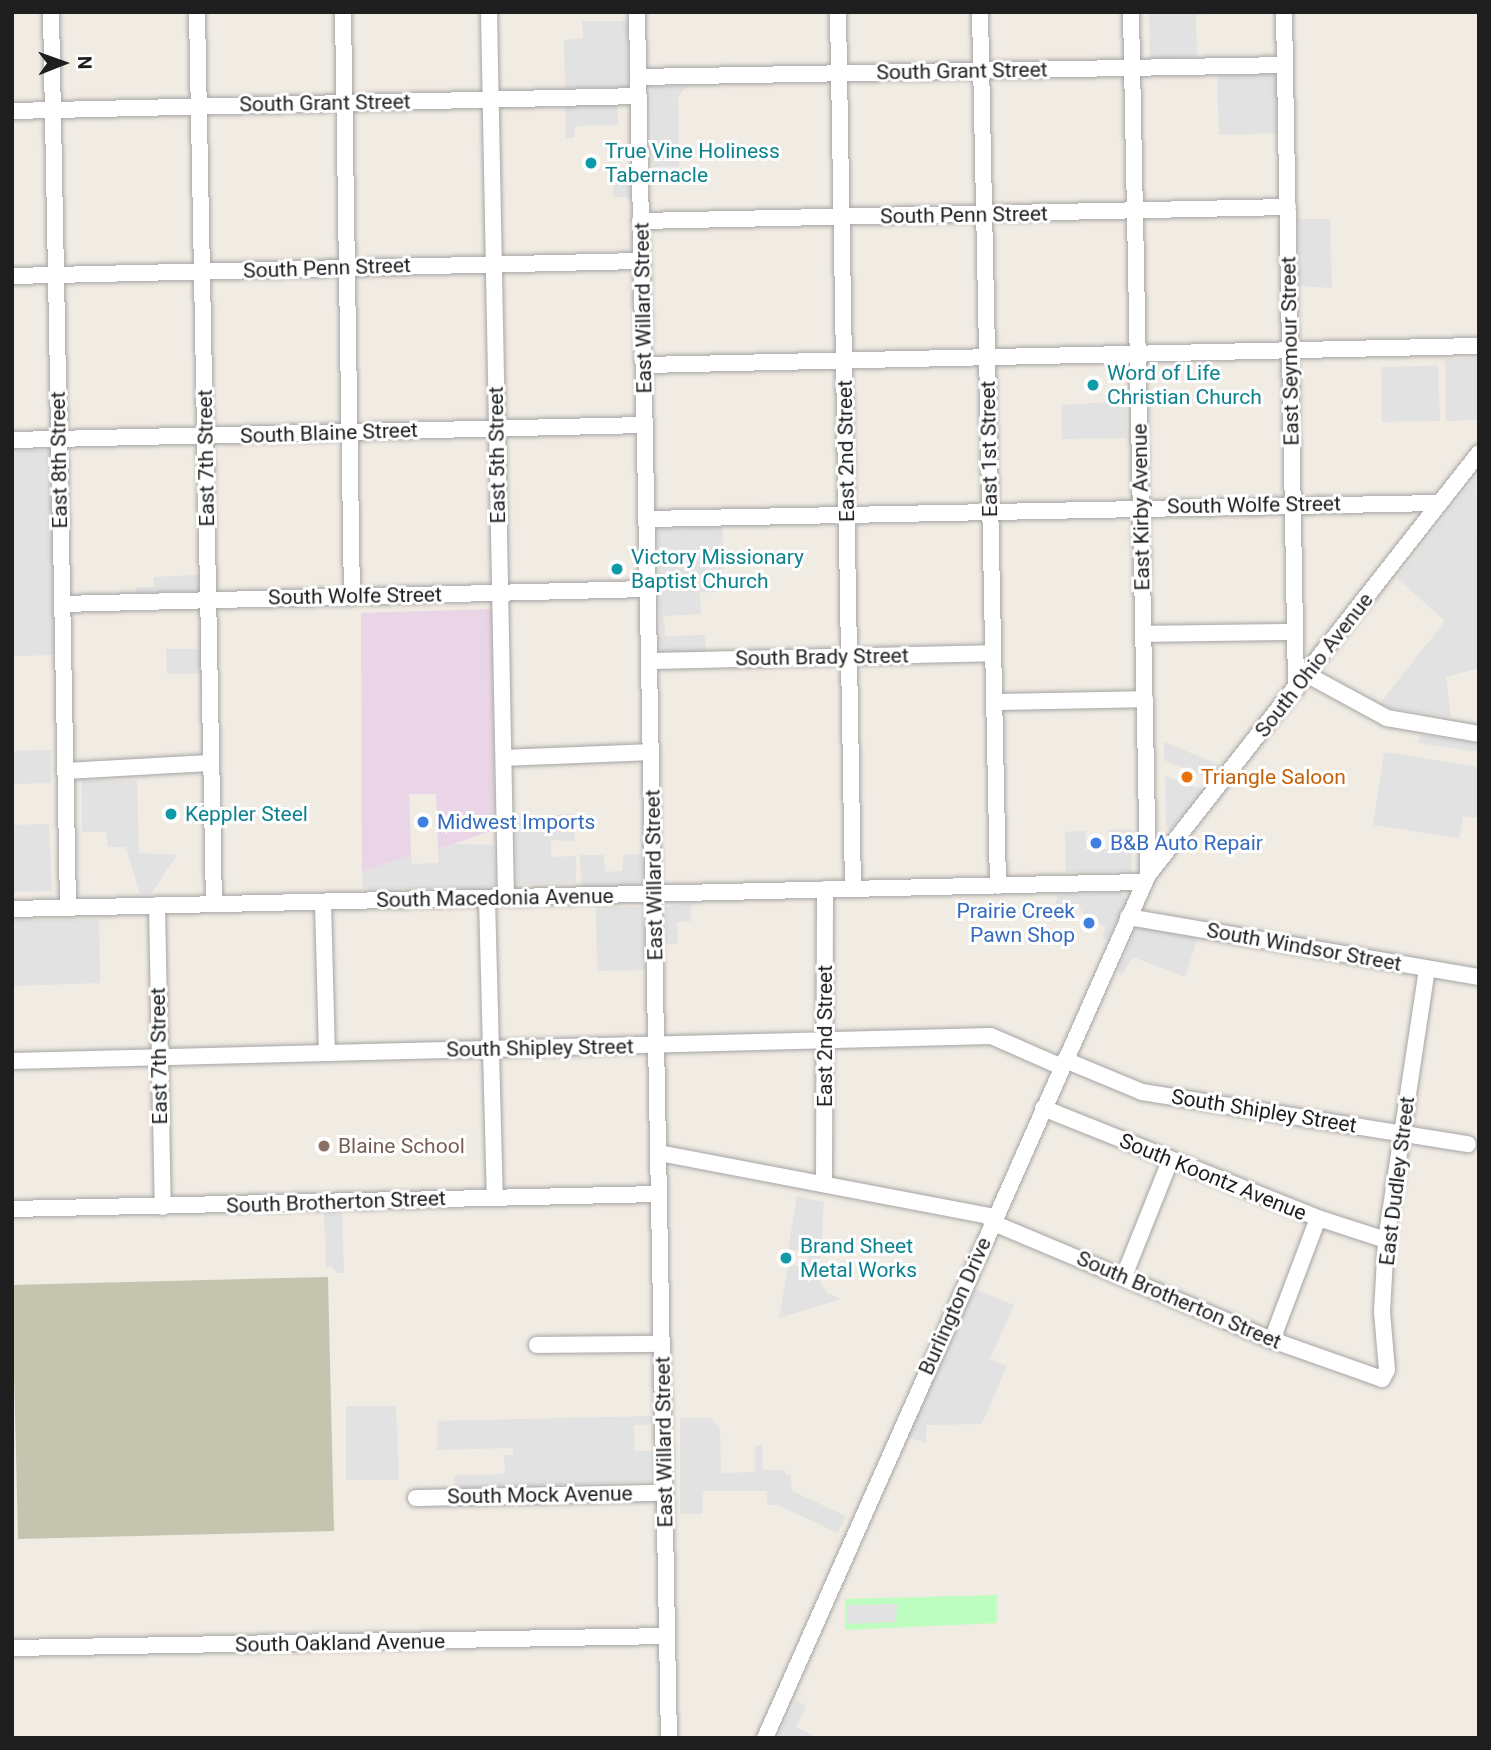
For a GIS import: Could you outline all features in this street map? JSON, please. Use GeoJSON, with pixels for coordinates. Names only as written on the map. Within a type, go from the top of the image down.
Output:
{"type":"FeatureCollection","features":[{"type":"Feature","properties":{"kind":"street","name":"East 8th Street"},"geometry":{"type":"LineString","coordinates":[[51,12],[68,907]]}},
{"type":"Feature","properties":{"kind":"street","name":"East 7th Street"},"geometry":{"type":"LineString","coordinates":[[197,12],[214,904]]}},
{"type":"Feature","properties":{"kind":"street"},"geometry":{"type":"LineString","coordinates":[[343,12],[352,596]]}},
{"type":"Feature","properties":{"kind":"street","name":"East 5th Street"},"geometry":{"type":"LineString","coordinates":[[489,12],[506,897]]}},
{"type":"Feature","properties":{"kind":"street","name":"East Willard Street"},"geometry":{"type":"LineString","coordinates":[[637,12],[669,1738]]}},
{"type":"Feature","properties":{"kind":"street","name":"East 2nd Street"},"geometry":{"type":"LineString","coordinates":[[838,12],[853,889]]}},
{"type":"Feature","properties":{"kind":"street","name":"East 1st Street"},"geometry":{"type":"LineString","coordinates":[[980,12],[998,886]]}},
{"type":"Feature","properties":{"kind":"street","name":"East Kirby Avenue"},"geometry":{"type":"LineString","coordinates":[[1131,12],[1147,879]]}},
{"type":"Feature","properties":{"kind":"street","name":"East Seymour Street"},"geometry":{"type":"LineString","coordinates":[[1284,12],[1296,689]]}},
{"type":"Feature","properties":{"kind":"street","name":"South Grant Street"},"geometry":{"type":"LineString","coordinates":[[638,77],[1285,65]]}},
{"type":"Feature","properties":{"kind":"street","name":"South Grant Street"},"geometry":{"type":"LineString","coordinates":[[12,111],[638,96]]}},
{"type":"Feature","properties":{"kind":"street","name":"South Penn Street"},"geometry":{"type":"LineString","coordinates":[[640,221],[1288,207]]}},
{"type":"Feature","properties":{"kind":"street","name":"South Penn Street"},"geometry":{"type":"LineString","coordinates":[[12,276],[641,261]]}},
{"type":"Feature","properties":{"kind":"street"},"geometry":{"type":"LineString","coordinates":[[645,365],[1479,346]]}},
{"type":"Feature","properties":{"kind":"street","name":"South Blaine Street"},"geometry":{"type":"LineString","coordinates":[[12,440],[645,425]]}},
{"type":"Feature","properties":{"kind":"street","name":"South Ohio Avenue"},"geometry":{"type":"LineString","coordinates":[[1147,879],[1479,453]]}},
{"type":"Feature","properties":{"kind":"street","name":"South Wolfe Street"},"geometry":{"type":"LineString","coordinates":[[647,519],[1440,503]]}},
{"type":"Feature","properties":{"kind":"street","name":"South Wolfe Street"},"geometry":{"type":"LineString","coordinates":[[62,604],[648,590]]}},
{"type":"Feature","properties":{"kind":"street"},"geometry":{"type":"LineString","coordinates":[[1143,634],[1295,632]]}},
{"type":"Feature","properties":{"kind":"street","name":"South Brady Street"},"geometry":{"type":"LineString","coordinates":[[650,661],[993,653]]}},
{"type":"Feature","properties":{"kind":"street"},"geometry":{"type":"LineString","coordinates":[[1307,674],[1387,718],[1479,734]]}},
{"type":"Feature","properties":{"kind":"street"},"geometry":{"type":"LineString","coordinates":[[994,702],[1144,699]]}},
{"type":"Feature","properties":{"kind":"street"},"geometry":{"type":"LineString","coordinates":[[504,758],[652,752]]}},
{"type":"Feature","properties":{"kind":"street"},"geometry":{"type":"LineString","coordinates":[[65,771],[210,764]]}},
{"type":"Feature","properties":{"kind":"street"},"geometry":{"type":"LineString","coordinates":[[1147,819],[1161,838],[1179,836]]}},
{"type":"Feature","properties":{"kind":"street","name":"South Macedonia Avenue"},"geometry":{"type":"LineString","coordinates":[[12,909],[998,886],[1147,879]]}},
{"type":"Feature","properties":{"kind":"street","name":"Burlington Drive"},"geometry":{"type":"LineString","coordinates":[[765,1738],[993,1219],[1147,879]]}},
{"type":"Feature","properties":{"kind":"street","name":"East 2nd Street"},"geometry":{"type":"LineString","coordinates":[[824,1184],[825,889]]}},
{"type":"Feature","properties":{"kind":"street"},"geometry":{"type":"LineString","coordinates":[[487,898],[495,1198]]}},
{"type":"Feature","properties":{"kind":"street"},"geometry":{"type":"LineString","coordinates":[[323,902],[327,1053]]}},
{"type":"Feature","properties":{"kind":"street","name":"East 7th Street"},"geometry":{"type":"LineString","coordinates":[[157,905],[163,1207]]}},
{"type":"Feature","properties":{"kind":"street","name":"South Windsor Street"},"geometry":{"type":"LineString","coordinates":[[1128,918],[1479,977]]}},
{"type":"Feature","properties":{"kind":"street","name":"East Dudley Street"},"geometry":{"type":"LineString","coordinates":[[1368,1374],[1382,1379],[1387,1370],[1382,1312],[1386,1240],[1427,969]]}},
{"type":"Feature","properties":{"kind":"street","name":"South Shipley Street"},"geometry":{"type":"LineString","coordinates":[[12,1060],[991,1036],[1142,1092],[1468,1144]]}},
{"type":"Feature","properties":{"kind":"street","name":"South Koontz Avenue"},"geometry":{"type":"LineString","coordinates":[[1043,1108],[1318,1218],[1386,1240]]}},
{"type":"Feature","properties":{"kind":"street","name":"South Brotherton Street"},"geometry":{"type":"LineString","coordinates":[[659,1153],[993,1219],[1272,1339],[1368,1374]]}},
{"type":"Feature","properties":{"kind":"street"},"geometry":{"type":"LineString","coordinates":[[1124,1276],[1170,1161]]}},
{"type":"Feature","properties":{"kind":"street","name":"South Brotherton Street"},"geometry":{"type":"LineString","coordinates":[[12,1209],[659,1194]]}},
{"type":"Feature","properties":{"kind":"street"},"geometry":{"type":"LineString","coordinates":[[1272,1339],[1318,1218]]}},
{"type":"Feature","properties":{"kind":"street"},"geometry":{"type":"LineString","coordinates":[[537,1345],[663,1344]]}},
{"type":"Feature","properties":{"kind":"street","name":"South Mock Avenue"},"geometry":{"type":"LineString","coordinates":[[416,1498],[665,1493]]}},
{"type":"Feature","properties":{"kind":"street","name":"South Oakland Avenue"},"geometry":{"type":"LineString","coordinates":[[12,1648],[667,1636]]}},
{"type":"Feature","properties":{"kind":"shaded area"},"geometry":{"type":"Polygon","coordinates":[[[1149,12],[1218,14],[1196,15],[1197,58],[1150,59],[1149,12]]]}},
{"type":"Feature","properties":{"kind":"shaded area"},"geometry":{"type":"Polygon","coordinates":[[[582,21],[628,21],[627,87],[565,89],[564,40],[583,38],[582,21]]]}},
{"type":"Feature","properties":{"kind":"shaded area"},"geometry":{"type":"Polygon","coordinates":[[[1277,74],[1279,133],[1219,135],[1217,76],[1277,74]]]}},
{"type":"Feature","properties":{"kind":"shaded area"},"geometry":{"type":"Polygon","coordinates":[[[687,86],[678,97],[679,167],[653,167],[651,87],[687,86]]]}},
{"type":"Feature","properties":{"kind":"shaded area"},"geometry":{"type":"Polygon","coordinates":[[[617,97],[618,125],[575,126],[574,138],[566,138],[565,98],[617,97]]]}},
{"type":"Feature","properties":{"kind":"shaded area"},"geometry":{"type":"Polygon","coordinates":[[[613,172],[630,172],[631,197],[613,197],[613,172]]]}},
{"type":"Feature","properties":{"kind":"shaded area"},"geometry":{"type":"Polygon","coordinates":[[[1298,219],[1330,219],[1332,288],[1300,286],[1298,219]]]}},
{"type":"Feature","properties":{"kind":"shaded area"},"geometry":{"type":"Polygon","coordinates":[[[1479,358],[1479,420],[1446,421],[1445,359],[1479,358]]]}},
{"type":"Feature","properties":{"kind":"shaded area"},"geometry":{"type":"Polygon","coordinates":[[[1438,366],[1440,421],[1382,422],[1381,367],[1438,366]]]}},
{"type":"Feature","properties":{"kind":"shaded area"},"geometry":{"type":"Polygon","coordinates":[[[1126,401],[1126,438],[1062,439],[1061,405],[1126,401]]]}},
{"type":"Feature","properties":{"kind":"shaded area"},"geometry":{"type":"Polygon","coordinates":[[[50,450],[55,655],[12,656],[12,451],[50,450]]]}},
{"type":"Feature","properties":{"kind":"shaded area"},"geometry":{"type":"Polygon","coordinates":[[[1476,476],[1479,668],[1446,677],[1451,717],[1378,706],[1445,621],[1397,578],[1476,476]]]}},
{"type":"Feature","properties":{"kind":"shaded area"},"geometry":{"type":"Polygon","coordinates":[[[723,527],[723,591],[700,593],[701,614],[664,616],[665,636],[705,635],[706,654],[661,655],[658,529],[723,527]]]}},
{"type":"Feature","properties":{"kind":"shaded area"},"geometry":{"type":"Polygon","coordinates":[[[199,575],[199,591],[136,594],[136,587],[154,587],[154,577],[199,575]]]}},
{"type":"Feature","properties":{"kind":"shaded area"},"geometry":{"type":"Polygon","coordinates":[[[492,609],[494,830],[438,849],[436,794],[409,794],[411,855],[362,872],[361,613],[492,609]]]}},
{"type":"Feature","properties":{"kind":"shaded area"},"geometry":{"type":"Polygon","coordinates":[[[205,635],[205,693],[200,692],[199,674],[167,674],[166,649],[199,649],[200,636],[205,635]]]}},
{"type":"Feature","properties":{"kind":"shaded area"},"geometry":{"type":"Polygon","coordinates":[[[1420,735],[1479,744],[1479,752],[1418,743],[1420,735]]]}},
{"type":"Feature","properties":{"kind":"shaded area"},"geometry":{"type":"Polygon","coordinates":[[[1164,742],[1223,766],[1212,780],[1164,760],[1164,742]]]}},
{"type":"Feature","properties":{"kind":"shaded area"},"geometry":{"type":"Polygon","coordinates":[[[51,750],[51,783],[12,784],[12,751],[51,750]]]}},
{"type":"Feature","properties":{"kind":"shaded area"},"geometry":{"type":"Polygon","coordinates":[[[1384,752],[1479,767],[1479,818],[1463,816],[1459,838],[1373,825],[1384,752]]]}},
{"type":"Feature","properties":{"kind":"shaded area"},"geometry":{"type":"Polygon","coordinates":[[[1165,776],[1204,790],[1169,831],[1166,823],[1165,776]]]}},
{"type":"Feature","properties":{"kind":"shaded area"},"geometry":{"type":"Polygon","coordinates":[[[82,780],[137,781],[139,853],[177,855],[150,895],[140,894],[126,847],[108,847],[106,832],[82,832],[82,780]]]}},
{"type":"Feature","properties":{"kind":"shaded area"},"geometry":{"type":"Polygon","coordinates":[[[574,814],[575,841],[551,840],[551,857],[576,856],[576,883],[517,884],[515,816],[574,814]]]}},
{"type":"Feature","properties":{"kind":"shaded area"},"geometry":{"type":"Polygon","coordinates":[[[49,824],[52,891],[12,892],[12,825],[49,824]]]}},
{"type":"Feature","properties":{"kind":"shaded area"},"geometry":{"type":"Polygon","coordinates":[[[1133,829],[1131,871],[1066,872],[1065,832],[1085,831],[1086,850],[1108,849],[1108,830],[1133,829]]]}},
{"type":"Feature","properties":{"kind":"shaded area"},"geometry":{"type":"Polygon","coordinates":[[[454,844],[493,845],[496,887],[363,889],[362,872],[411,855],[412,864],[438,863],[438,849],[454,844]]]}},
{"type":"Feature","properties":{"kind":"shaded area"},"geometry":{"type":"Polygon","coordinates":[[[642,854],[643,894],[582,895],[580,855],[604,855],[605,872],[622,871],[624,855],[642,854]]]}},
{"type":"Feature","properties":{"kind":"shaded area"},"geometry":{"type":"Polygon","coordinates":[[[1122,893],[1127,900],[1108,941],[1102,937],[1106,926],[1089,921],[1077,905],[1066,913],[1054,905],[1059,895],[1122,893]]]}},
{"type":"Feature","properties":{"kind":"shaded area"},"geometry":{"type":"Polygon","coordinates":[[[691,903],[691,921],[677,922],[678,944],[666,944],[666,907],[691,903]]]}},
{"type":"Feature","properties":{"kind":"shaded area"},"geometry":{"type":"Polygon","coordinates":[[[596,907],[643,907],[645,970],[597,971],[596,907]]]}},
{"type":"Feature","properties":{"kind":"shaded area"},"geometry":{"type":"Polygon","coordinates":[[[99,919],[100,983],[12,986],[12,920],[99,919]]]}},
{"type":"Feature","properties":{"kind":"shaded area"},"geometry":{"type":"Polygon","coordinates":[[[1137,927],[1198,937],[1185,977],[1133,957],[1121,976],[1118,970],[1137,927]]]}},
{"type":"Feature","properties":{"kind":"shaded area"},"geometry":{"type":"Polygon","coordinates":[[[797,1196],[824,1202],[819,1280],[827,1293],[841,1299],[779,1318],[789,1262],[806,1271],[809,1253],[788,1249],[797,1196]]]}},
{"type":"Feature","properties":{"kind":"shaded area"},"geometry":{"type":"Polygon","coordinates":[[[342,1209],[344,1273],[337,1273],[331,1266],[326,1268],[324,1210],[342,1209]]]}},
{"type":"Feature","properties":{"kind":"shaded area"},"geometry":{"type":"Polygon","coordinates":[[[328,1277],[334,1531],[18,1539],[12,1285],[328,1277]]]}},
{"type":"Feature","properties":{"kind":"shaded area"},"geometry":{"type":"Polygon","coordinates":[[[964,1285],[1014,1305],[990,1359],[1007,1366],[982,1424],[926,1425],[926,1443],[899,1434],[964,1285]]]}},
{"type":"Feature","properties":{"kind":"shaded area"},"geometry":{"type":"Polygon","coordinates":[[[346,1406],[396,1406],[399,1480],[346,1480],[346,1406]]]}},
{"type":"Feature","properties":{"kind":"shaded area"},"geometry":{"type":"Polygon","coordinates":[[[655,1416],[656,1424],[634,1425],[635,1451],[656,1451],[656,1481],[455,1488],[454,1475],[505,1474],[504,1455],[513,1455],[513,1448],[437,1450],[437,1421],[655,1416]]]}},
{"type":"Feature","properties":{"kind":"shaded area"},"geometry":{"type":"Polygon","coordinates":[[[680,1418],[711,1418],[720,1428],[721,1473],[755,1472],[755,1446],[762,1445],[763,1470],[785,1470],[786,1475],[791,1475],[792,1491],[846,1516],[838,1533],[778,1505],[767,1505],[767,1491],[703,1491],[702,1514],[680,1514],[680,1418]]]}},
{"type":"Feature","properties":{"kind":"shaded area"},"geometry":{"type":"Polygon","coordinates":[[[897,1604],[896,1622],[848,1624],[847,1605],[897,1604]]]}},
{"type":"Feature","properties":{"kind":"shaded area"},"geometry":{"type":"Polygon","coordinates":[[[796,1700],[806,1706],[796,1727],[818,1738],[777,1738],[796,1700]]]}},
{"type":"Feature","properties":{"kind":"green space"},"geometry":{"type":"Polygon","coordinates":[[[997,1595],[997,1623],[845,1630],[845,1599],[997,1595]]]}},
{"type":"Feature","properties":{"kind":"place","name":"True Vine Holiness Tabernacle"},"geometry":{"type":"Point","coordinates":[591,163]}},
{"type":"Feature","properties":{"kind":"place","name":"Word of Life Christian Church"},"geometry":{"type":"Point","coordinates":[1093,385]}},
{"type":"Feature","properties":{"kind":"place","name":"Victory Missionary Baptist Church"},"geometry":{"type":"Point","coordinates":[617,569]}},
{"type":"Feature","properties":{"kind":"place","name":"Triangle Saloon"},"geometry":{"type":"Point","coordinates":[1187,777]}},
{"type":"Feature","properties":{"kind":"place","name":"Keppler Steel"},"geometry":{"type":"Point","coordinates":[171,814]}},
{"type":"Feature","properties":{"kind":"place","name":"Midwest Imports"},"geometry":{"type":"Point","coordinates":[423,822]}},
{"type":"Feature","properties":{"kind":"place","name":"B&B Auto Repair"},"geometry":{"type":"Point","coordinates":[1096,843]}},
{"type":"Feature","properties":{"kind":"place","name":"Prairie Creek Pawn Shop"},"geometry":{"type":"Point","coordinates":[1089,923]}},
{"type":"Feature","properties":{"kind":"place","name":"Blaine School"},"geometry":{"type":"Point","coordinates":[324,1146]}},
{"type":"Feature","properties":{"kind":"place","name":"Brand Sheet Metal Works"},"geometry":{"type":"Point","coordinates":[786,1258]}}]}
